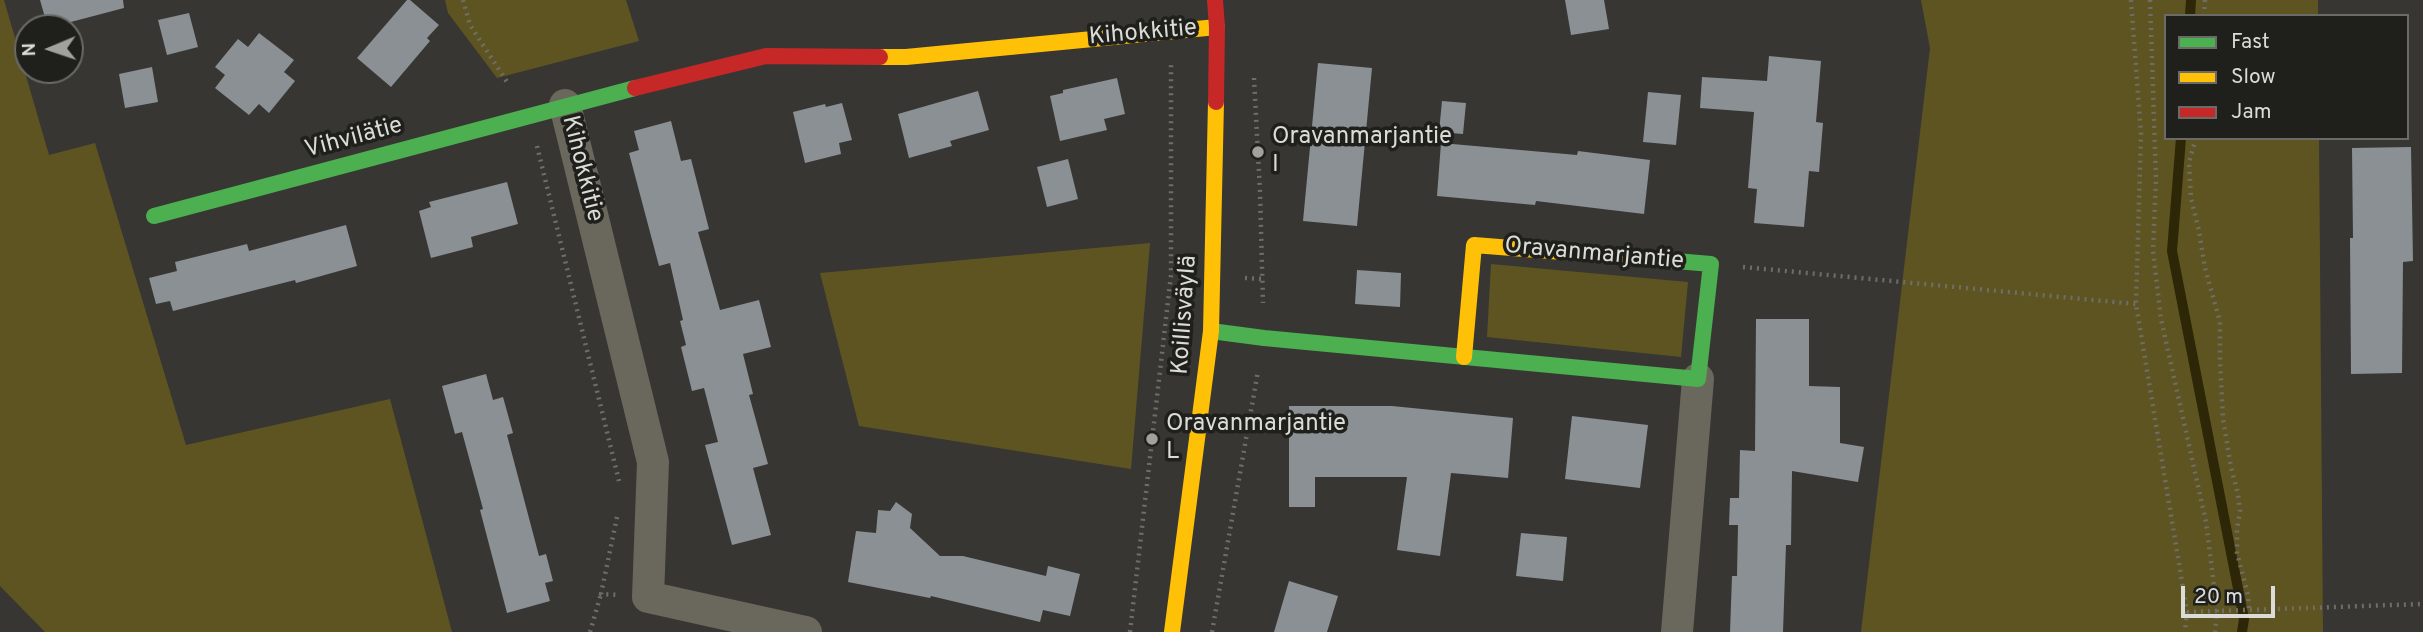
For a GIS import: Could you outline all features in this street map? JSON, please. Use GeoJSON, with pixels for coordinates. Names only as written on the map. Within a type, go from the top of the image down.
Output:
{"type":"FeatureCollection","features":[{"type":"Feature","properties":{"kind":"street","name":"Koillisväylä"},"geometry":{"type":"LineString","coordinates":[[1172,632],[1211,331],[1217,27],[1215,0]]}},
{"type":"Feature","properties":{"kind":"street","name":"Kihokkitie"},"geometry":{"type":"LineString","coordinates":[[648,597],[653,462],[565,105],[766,56],[906,57],[1217,27]]}},
{"type":"Feature","properties":{"kind":"street","name":"Vihvilätie"},"geometry":{"type":"LineString","coordinates":[[154,216],[565,105]]}},
{"type":"Feature","properties":{"kind":"street","name":"Oravanmarjantie"},"geometry":{"type":"LineString","coordinates":[[1464,357],[1474,245],[1711,264],[1698,379],[1677,632]]}},
{"type":"Feature","properties":{"kind":"street"},"geometry":{"type":"LineString","coordinates":[[1211,331],[1698,379]]}},
{"type":"Feature","properties":{"kind":"street"},"geometry":{"type":"LineString","coordinates":[[648,597],[806,632]]}},
{"type":"Feature","properties":{"kind":"path"},"geometry":{"type":"LineString","coordinates":[[463,0],[470,24],[529,115],[622,492]]}},
{"type":"Feature","properties":{"kind":"path"},"geometry":{"type":"LineString","coordinates":[[2131,0],[2141,134],[2136,304],[2187,612],[2185,632]]}},
{"type":"Feature","properties":{"kind":"path"},"geometry":{"type":"LineString","coordinates":[[2150,0],[2156,178],[2153,251],[2161,319],[2206,522],[2217,610],[2214,632]]}},
{"type":"Feature","properties":{"kind":"path"},"geometry":{"type":"LineString","coordinates":[[1130,632],[1171,275],[1171,30]]}},
{"type":"Feature","properties":{"kind":"path"},"geometry":{"type":"LineString","coordinates":[[2195,140],[2189,162],[2191,198],[2205,268],[2220,322],[2223,419],[2238,494],[2237,553],[2248,595],[2249,610]]}},
{"type":"Feature","properties":{"kind":"path"},"geometry":{"type":"LineString","coordinates":[[1711,264],[2136,304]]}},
{"type":"Feature","properties":{"kind":"path"},"geometry":{"type":"LineString","coordinates":[[590,632],[601,594],[619,504]]}},
{"type":"Feature","properties":{"kind":"path"},"geometry":{"type":"LineString","coordinates":[[601,594],[648,597]]}},
{"type":"Feature","properties":{"kind":"path"},"geometry":{"type":"LineString","coordinates":[[2187,612],[2423,604]]}},
{"type":"Feature","properties":{"kind":"shaded area"},"geometry":{"type":"Polygon","coordinates":[[[0,0],[4,0],[14,34],[14,84],[28,84],[49,155],[95,143],[186,445],[390,399],[452,632],[45,632],[0,586],[0,0]]]}},
{"type":"Feature","properties":{"kind":"shaded area"},"geometry":{"type":"Polygon","coordinates":[[[445,0],[626,0],[639,41],[497,78],[448,13],[445,0]]]}},
{"type":"Feature","properties":{"kind":"shaded area"},"geometry":{"type":"Polygon","coordinates":[[[1921,0],[2318,0],[2318,14],[2164,14],[2164,140],[2319,140],[2323,632],[1861,632],[1930,48],[1921,0]]]}},
{"type":"Feature","properties":{"kind":"shaded area"},"geometry":{"type":"Polygon","coordinates":[[[1150,243],[1131,469],[859,426],[820,273],[1150,243]]]}},
{"type":"Feature","properties":{"kind":"shaded area"},"geometry":{"type":"Polygon","coordinates":[[[1491,264],[1688,282],[1681,357],[1487,337],[1491,264]]]}},
{"type":"Feature","properties":{"kind":"building"},"geometry":{"type":"Polygon","coordinates":[[[40,0],[123,0],[124,8],[84,19],[84,14],[44,14],[40,0]]]}},
{"type":"Feature","properties":{"kind":"building"},"geometry":{"type":"Polygon","coordinates":[[[407,0],[439,25],[427,38],[430,41],[391,87],[357,58],[407,0]]]}},
{"type":"Feature","properties":{"kind":"building"},"geometry":{"type":"Polygon","coordinates":[[[1565,0],[1604,0],[1609,29],[1571,35],[1565,0]]]}},
{"type":"Feature","properties":{"kind":"building"},"geometry":{"type":"Polygon","coordinates":[[[189,13],[198,47],[167,55],[158,20],[189,13]]]}},
{"type":"Feature","properties":{"kind":"building"},"geometry":{"type":"Polygon","coordinates":[[[259,33],[294,60],[284,72],[295,81],[269,113],[259,104],[249,115],[215,88],[225,75],[215,67],[238,39],[248,47],[259,33]]]}},
{"type":"Feature","properties":{"kind":"building"},"geometry":{"type":"Polygon","coordinates":[[[1769,56],[1821,61],[1816,122],[1823,123],[1819,172],[1809,171],[1804,227],[1754,223],[1757,189],[1748,188],[1754,112],[1700,108],[1702,77],[1767,81],[1769,56]]]}},
{"type":"Feature","properties":{"kind":"building"},"geometry":{"type":"Polygon","coordinates":[[[1318,63],[1372,68],[1357,226],[1303,221],[1318,63]]]}},
{"type":"Feature","properties":{"kind":"building"},"geometry":{"type":"Polygon","coordinates":[[[152,67],[158,102],[125,108],[119,74],[152,67]]]}},
{"type":"Feature","properties":{"kind":"building"},"geometry":{"type":"Polygon","coordinates":[[[1117,78],[1125,114],[1104,119],[1107,130],[1060,141],[1050,96],[1063,93],[1063,90],[1117,78]]]}},
{"type":"Feature","properties":{"kind":"building"},"geometry":{"type":"Polygon","coordinates":[[[978,91],[989,130],[950,141],[952,146],[909,158],[898,114],[978,91]]]}},
{"type":"Feature","properties":{"kind":"building"},"geometry":{"type":"Polygon","coordinates":[[[1648,92],[1681,95],[1676,145],[1643,142],[1648,92]]]}},
{"type":"Feature","properties":{"kind":"building"},"geometry":{"type":"Polygon","coordinates":[[[1442,101],[1466,103],[1463,134],[1439,132],[1442,101]]]}},
{"type":"Feature","properties":{"kind":"building"},"geometry":{"type":"Polygon","coordinates":[[[842,103],[852,140],[839,143],[841,154],[805,163],[793,112],[842,103]]]}},
{"type":"Feature","properties":{"kind":"building"},"geometry":{"type":"Polygon","coordinates":[[[671,121],[681,161],[691,159],[709,229],[698,232],[720,310],[759,300],[771,347],[743,354],[753,394],[749,395],[768,464],[753,468],[771,535],[732,545],[705,445],[718,442],[704,388],[692,391],[681,347],[686,345],[680,321],[683,320],[670,263],[659,266],[629,153],[639,150],[634,131],[671,121]]]}},
{"type":"Feature","properties":{"kind":"building"},"geometry":{"type":"Polygon","coordinates":[[[1441,143],[1577,155],[1578,151],[1650,160],[1644,214],[1536,201],[1535,205],[1437,196],[1441,143]]]}},
{"type":"Feature","properties":{"kind":"building"},"geometry":{"type":"Polygon","coordinates":[[[2411,147],[2413,261],[2403,262],[2402,373],[2351,374],[2352,148],[2411,147]]]}},
{"type":"Feature","properties":{"kind":"building"},"geometry":{"type":"Polygon","coordinates":[[[1068,159],[1078,199],[1047,207],[1037,167],[1068,159]]]}},
{"type":"Feature","properties":{"kind":"building"},"geometry":{"type":"Polygon","coordinates":[[[507,182],[518,224],[471,237],[473,247],[431,258],[419,211],[431,207],[429,202],[507,182]]]}},
{"type":"Feature","properties":{"kind":"building"},"geometry":{"type":"Polygon","coordinates":[[[346,225],[357,266],[173,311],[170,301],[156,304],[149,278],[177,271],[175,262],[247,244],[249,251],[346,225]]]}},
{"type":"Feature","properties":{"kind":"building"},"geometry":{"type":"Polygon","coordinates":[[[1357,270],[1401,273],[1400,307],[1355,304],[1357,270]]]}},
{"type":"Feature","properties":{"kind":"building"},"geometry":{"type":"Polygon","coordinates":[[[1756,319],[1809,319],[1809,386],[1840,387],[1840,443],[1864,447],[1858,482],[1792,471],[1791,545],[1786,545],[1783,632],[1730,632],[1732,576],[1737,576],[1738,525],[1729,525],[1730,498],[1739,498],[1740,450],[1755,451],[1756,319]]]}},
{"type":"Feature","properties":{"kind":"building"},"geometry":{"type":"Polygon","coordinates":[[[486,374],[493,400],[503,397],[513,433],[507,435],[539,556],[546,554],[553,581],[545,583],[550,601],[507,613],[462,432],[455,434],[442,386],[486,374]]]}},
{"type":"Feature","properties":{"kind":"building"},"geometry":{"type":"Polygon","coordinates":[[[1289,406],[1392,406],[1513,418],[1508,478],[1451,473],[1440,556],[1397,550],[1407,477],[1315,477],[1315,507],[1289,507],[1289,406]]]}},
{"type":"Feature","properties":{"kind":"building"},"geometry":{"type":"Polygon","coordinates":[[[1572,416],[1648,425],[1640,488],[1565,479],[1572,416]]]}},
{"type":"Feature","properties":{"kind":"building"},"geometry":{"type":"Polygon","coordinates":[[[896,502],[912,514],[910,528],[940,556],[963,556],[1046,576],[1048,566],[1080,574],[1070,616],[1043,610],[1040,622],[931,596],[930,598],[848,582],[856,531],[876,533],[878,510],[890,511],[896,502]]]}},
{"type":"Feature","properties":{"kind":"building"},"geometry":{"type":"Polygon","coordinates":[[[1521,533],[1567,537],[1563,581],[1516,576],[1521,533]]]}},
{"type":"Feature","properties":{"kind":"building"},"geometry":{"type":"Polygon","coordinates":[[[1289,581],[1338,596],[1327,632],[1274,632],[1289,581]]]}},
{"type":"Feature","properties":{"kind":"waterway"},"geometry":{"type":"LineString","coordinates":[[2190,14],[2191,0]]}},
{"type":"Feature","properties":{"kind":"waterway"},"geometry":{"type":"LineString","coordinates":[[2181,140],[2172,251],[2244,619],[2242,632]]}},
{"type":"Feature","properties":{"kind":"traffic: fast"},"geometry":{"type":"LineString","coordinates":[[154,216],[635,88]]}},
{"type":"Feature","properties":{"kind":"traffic: fast"},"geometry":{"type":"LineString","coordinates":[[1211,331],[1698,379],[1711,264],[1676,261]]}},
{"type":"Feature","properties":{"kind":"traffic: slow"},"geometry":{"type":"LineString","coordinates":[[880,57],[906,57],[1217,27]]}},
{"type":"Feature","properties":{"kind":"traffic: slow"},"geometry":{"type":"LineString","coordinates":[[1172,632],[1211,331],[1216,102]]}},
{"type":"Feature","properties":{"kind":"traffic: slow"},"geometry":{"type":"LineString","coordinates":[[1464,357],[1474,245],[1676,261]]}},
{"type":"Feature","properties":{"kind":"traffic: jam"},"geometry":{"type":"LineString","coordinates":[[1215,0],[1216,102]]}},
{"type":"Feature","properties":{"kind":"traffic: jam"},"geometry":{"type":"LineString","coordinates":[[635,88],[766,56],[880,57]]}},
{"type":"Feature","properties":{"kind":"place","name":"Oravanmarjantie I"},"geometry":{"type":"Point","coordinates":[1258,152]}},
{"type":"Feature","properties":{"kind":"place","name":"Oravanmarjantie L"},"geometry":{"type":"Point","coordinates":[1152,439]}}]}
